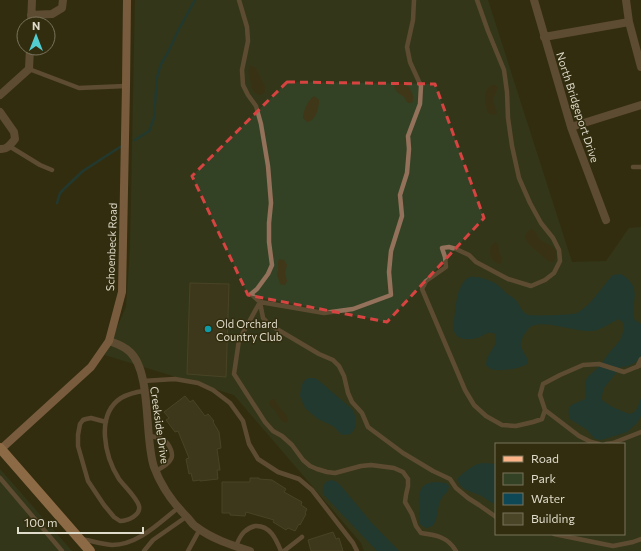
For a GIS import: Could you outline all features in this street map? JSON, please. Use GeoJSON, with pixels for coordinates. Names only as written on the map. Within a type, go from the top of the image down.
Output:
{"type":"FeatureCollection","features":[{"type":"Feature","properties":{"kind":"main road","name":"Schoenbeck Road"},"geometry":{"type":"LineString","coordinates":[[1,448],[91,367],[109,341],[122,292],[127,0]]}},
{"type":"Feature","properties":{"kind":"main road"},"geometry":{"type":"LineString","coordinates":[[1,448],[90,551]]}},
{"type":"Feature","properties":{"kind":"street"},"geometry":{"type":"LineString","coordinates":[[31,16],[32,0]]}},
{"type":"Feature","properties":{"kind":"street"},"geometry":{"type":"LineString","coordinates":[[45,16],[62,8],[63,0]]}},
{"type":"Feature","properties":{"kind":"street","name":"North Bridgeport Drive"},"geometry":{"type":"LineString","coordinates":[[534,0],[571,127],[606,220]]}},
{"type":"Feature","properties":{"kind":"street"},"geometry":{"type":"LineString","coordinates":[[626,0],[629,22],[641,67]]}},
{"type":"Feature","properties":{"kind":"street"},"geometry":{"type":"LineString","coordinates":[[544,37],[629,22]]}},
{"type":"Feature","properties":{"kind":"street"},"geometry":{"type":"LineString","coordinates":[[0,95],[29,69],[30,56]]}},
{"type":"Feature","properties":{"kind":"street"},"geometry":{"type":"LineString","coordinates":[[571,127],[641,105]]}},
{"type":"Feature","properties":{"kind":"street"},"geometry":{"type":"LineString","coordinates":[[0,112],[14,132],[15,139],[9,146],[0,149]]}},
{"type":"Feature","properties":{"kind":"street","name":"Creekside Drive"},"geometry":{"type":"LineString","coordinates":[[109,341],[121,345],[131,352],[139,364],[143,381],[148,436],[154,466],[162,484],[178,508],[195,526],[200,529],[224,542],[250,551]]}},
{"type":"Feature","properties":{"kind":"lane"},"geometry":{"type":"LineString","coordinates":[[239,0],[247,27],[248,41],[242,70],[243,85],[256,106],[261,124],[268,166],[271,203],[269,242],[272,265],[268,274],[257,289],[251,294],[260,302],[324,313],[353,309],[391,295],[390,251],[402,216],[400,195],[407,174],[409,150],[408,136],[420,104],[421,86],[410,62],[407,47],[413,20],[414,0]]}},
{"type":"Feature","properties":{"kind":"lane"},"geometry":{"type":"LineString","coordinates":[[477,0],[504,70],[508,118],[519,178],[541,223],[553,238],[559,250],[560,261],[554,273],[546,280],[531,286],[508,279],[476,262],[469,255],[456,249],[449,247],[442,248],[446,268],[426,281],[422,289],[465,390],[474,405],[486,416],[502,425],[516,426],[542,419],[545,410]]}},
{"type":"Feature","properties":{"kind":"lane"},"geometry":{"type":"LineString","coordinates":[[29,69],[79,88],[126,86]]}},
{"type":"Feature","properties":{"kind":"lane"},"geometry":{"type":"LineString","coordinates":[[9,146],[40,165],[52,170]]}},
{"type":"Feature","properties":{"kind":"lane"},"geometry":{"type":"LineString","coordinates":[[633,166],[641,166]]}},
{"type":"Feature","properties":{"kind":"lane"},"geometry":{"type":"LineString","coordinates":[[260,302],[263,318],[270,325],[319,354],[333,360],[344,376],[352,402],[362,413],[368,427],[403,453],[433,471],[450,479],[456,488],[468,498],[495,516]]}},
{"type":"Feature","properties":{"kind":"lane"},"geometry":{"type":"LineString","coordinates":[[260,302],[239,340],[234,374],[265,422],[292,445],[303,460],[310,466],[317,469],[335,473],[371,465],[394,468],[403,472],[408,479],[405,502],[418,529],[421,532],[445,538],[456,551]]}},
{"type":"Feature","properties":{"kind":"lane"},"geometry":{"type":"LineString","coordinates":[[595,443],[579,436],[545,410],[540,395],[543,384],[583,365],[599,364],[624,372],[639,366],[641,359]]}},
{"type":"Feature","properties":{"kind":"lane"},"geometry":{"type":"LineString","coordinates":[[143,381],[175,379],[198,383],[212,390],[230,403],[243,421],[249,444],[258,459],[278,472],[299,479],[312,490],[353,543],[357,551]]}},
{"type":"Feature","properties":{"kind":"lane"},"geometry":{"type":"LineString","coordinates":[[106,422],[91,418],[86,418],[83,420],[80,424],[78,446],[88,480],[104,505],[114,517],[120,521],[126,521],[138,512],[139,508],[134,497],[119,479],[107,453],[105,442],[106,422],[107,415],[120,398],[144,391]]}},
{"type":"Feature","properties":{"kind":"lane"},"geometry":{"type":"LineString","coordinates":[[613,443],[641,432]]}},
{"type":"Feature","properties":{"kind":"lane"},"geometry":{"type":"LineString","coordinates":[[148,436],[158,437],[164,440],[169,444],[172,453],[171,459],[166,465],[156,471]]}},
{"type":"Feature","properties":{"kind":"lane"},"geometry":{"type":"LineString","coordinates":[[0,478],[62,551]]}},
{"type":"Feature","properties":{"kind":"lane"},"geometry":{"type":"LineString","coordinates":[[79,538],[102,544],[113,545],[126,543],[135,540],[147,532],[178,508]]}},
{"type":"Feature","properties":{"kind":"lane"},"geometry":{"type":"LineString","coordinates":[[144,551],[153,540],[186,517]]}},
{"type":"Feature","properties":{"kind":"lane"},"geometry":{"type":"LineString","coordinates":[[236,546],[244,532],[253,526],[260,526],[269,531],[282,551],[302,537]]}},
{"type":"Feature","properties":{"kind":"lane"},"geometry":{"type":"LineString","coordinates":[[188,551],[200,529]]}},
{"type":"Feature","properties":{"kind":"lane"},"geometry":{"type":"LineString","coordinates":[[559,535],[613,546],[641,539]]}},
{"type":"Feature","properties":{"kind":"highlighted area"},"geometry":{"type":"Polygon","coordinates":[[[287,82],[435,84],[484,218],[387,322],[248,295],[192,176],[287,82]]]}},
{"type":"Feature","properties":{"kind":"green space","name":"Old Orchard Country Club"},"geometry":{"type":"Polygon","coordinates":[[[135,0],[488,0],[572,262],[606,261],[629,228],[641,227],[641,551],[364,551],[361,543],[234,395],[105,355],[126,307],[130,250],[135,0]]]}},
{"type":"Feature","properties":{"kind":"green space"},"geometry":{"type":"Polygon","coordinates":[[[0,469],[72,551],[0,551],[0,469]]]}},
{"type":"Feature","properties":{"kind":"sand"},"geometry":{"type":"Polygon","coordinates":[[[250,66],[256,68],[265,86],[265,91],[261,95],[254,92],[252,87],[248,72],[250,66]]]}},
{"type":"Feature","properties":{"kind":"sand"},"geometry":{"type":"Polygon","coordinates":[[[396,82],[403,83],[410,88],[413,95],[412,103],[407,102],[404,97],[397,92],[394,87],[396,82]]]}},
{"type":"Feature","properties":{"kind":"sand"},"geometry":{"type":"Polygon","coordinates":[[[492,85],[498,87],[493,100],[497,113],[494,115],[488,113],[485,102],[487,90],[492,85]]]}},
{"type":"Feature","properties":{"kind":"sand"},"geometry":{"type":"Polygon","coordinates":[[[314,96],[319,100],[318,110],[315,117],[307,122],[303,118],[304,112],[306,106],[314,96]]]}},
{"type":"Feature","properties":{"kind":"sand"},"geometry":{"type":"Polygon","coordinates":[[[531,229],[541,240],[554,248],[556,253],[555,260],[550,262],[546,260],[527,242],[525,236],[531,229]]]}},
{"type":"Feature","properties":{"kind":"sand"},"geometry":{"type":"Polygon","coordinates":[[[495,242],[498,243],[499,252],[502,258],[501,263],[499,264],[492,259],[490,252],[491,246],[495,242]]]}},
{"type":"Feature","properties":{"kind":"sand"},"geometry":{"type":"Polygon","coordinates":[[[279,259],[284,260],[287,265],[285,273],[287,281],[285,285],[280,284],[277,274],[279,259]]]}},
{"type":"Feature","properties":{"kind":"sand"},"geometry":{"type":"Polygon","coordinates":[[[274,399],[287,415],[288,421],[286,423],[269,404],[270,400],[274,399]]]}},
{"type":"Feature","properties":{"kind":"water"},"geometry":{"type":"Polygon","coordinates":[[[621,274],[627,278],[634,288],[633,317],[641,324],[641,357],[629,366],[621,367],[604,388],[601,399],[611,406],[629,414],[636,410],[641,398],[641,416],[637,423],[627,432],[601,440],[595,439],[586,429],[570,419],[569,414],[570,407],[572,405],[585,399],[585,383],[587,378],[601,365],[621,339],[624,324],[619,319],[594,331],[584,331],[544,324],[532,326],[524,335],[521,343],[522,350],[528,360],[527,364],[514,369],[504,370],[494,370],[486,365],[487,358],[496,343],[495,334],[487,333],[480,337],[467,339],[461,338],[455,334],[453,328],[459,291],[464,281],[470,277],[490,281],[497,285],[517,301],[526,314],[546,315],[577,313],[592,301],[613,275],[621,274]]]}},
{"type":"Feature","properties":{"kind":"water"},"geometry":{"type":"Polygon","coordinates":[[[308,378],[318,380],[352,409],[355,416],[356,425],[351,434],[342,435],[333,426],[318,419],[305,408],[300,396],[303,382],[308,378]]]}},
{"type":"Feature","properties":{"kind":"water"},"geometry":{"type":"Polygon","coordinates":[[[481,463],[495,464],[495,504],[469,491],[458,482],[458,478],[470,468],[481,463]]]}},
{"type":"Feature","properties":{"kind":"water"},"geometry":{"type":"Polygon","coordinates":[[[332,480],[341,486],[371,522],[399,551],[377,551],[323,494],[324,484],[327,481],[332,480]]]}},
{"type":"Feature","properties":{"kind":"water"},"geometry":{"type":"Polygon","coordinates":[[[430,483],[446,483],[449,488],[441,499],[435,522],[432,526],[426,528],[420,524],[419,498],[423,487],[430,483]]]}},
{"type":"Feature","properties":{"kind":"building","name":"Old Orchard Country Club"},"geometry":{"type":"Polygon","coordinates":[[[190,283],[229,284],[226,377],[187,374],[190,283]]]}},
{"type":"Feature","properties":{"kind":"building"},"geometry":{"type":"Polygon","coordinates":[[[185,396],[190,402],[193,400],[205,416],[208,414],[214,421],[213,422],[219,432],[221,448],[217,449],[220,470],[217,470],[218,479],[193,481],[191,473],[189,474],[186,459],[189,458],[178,431],[175,432],[166,420],[169,418],[164,412],[185,396]]]}},
{"type":"Feature","properties":{"kind":"building"},"geometry":{"type":"Polygon","coordinates":[[[250,478],[272,480],[286,489],[284,492],[302,502],[301,505],[307,509],[306,514],[295,531],[288,528],[286,530],[273,522],[274,520],[246,512],[245,516],[222,513],[222,482],[250,482],[250,478]]]}},
{"type":"Feature","properties":{"kind":"building"},"geometry":{"type":"Polygon","coordinates":[[[333,532],[336,539],[339,538],[343,551],[311,551],[308,540],[333,532]]]}},
{"type":"Feature","properties":{"kind":"waterway"},"geometry":{"type":"LineString","coordinates":[[135,140],[149,131],[154,118],[157,77],[161,64],[195,0]]}},
{"type":"Feature","properties":{"kind":"waterway"},"geometry":{"type":"LineString","coordinates":[[57,203],[60,193],[83,171],[120,147]]}},
{"type":"Feature","properties":{"kind":"place","name":"Old Orchard Country Club"},"geometry":{"type":"Point","coordinates":[208,329]}}]}
